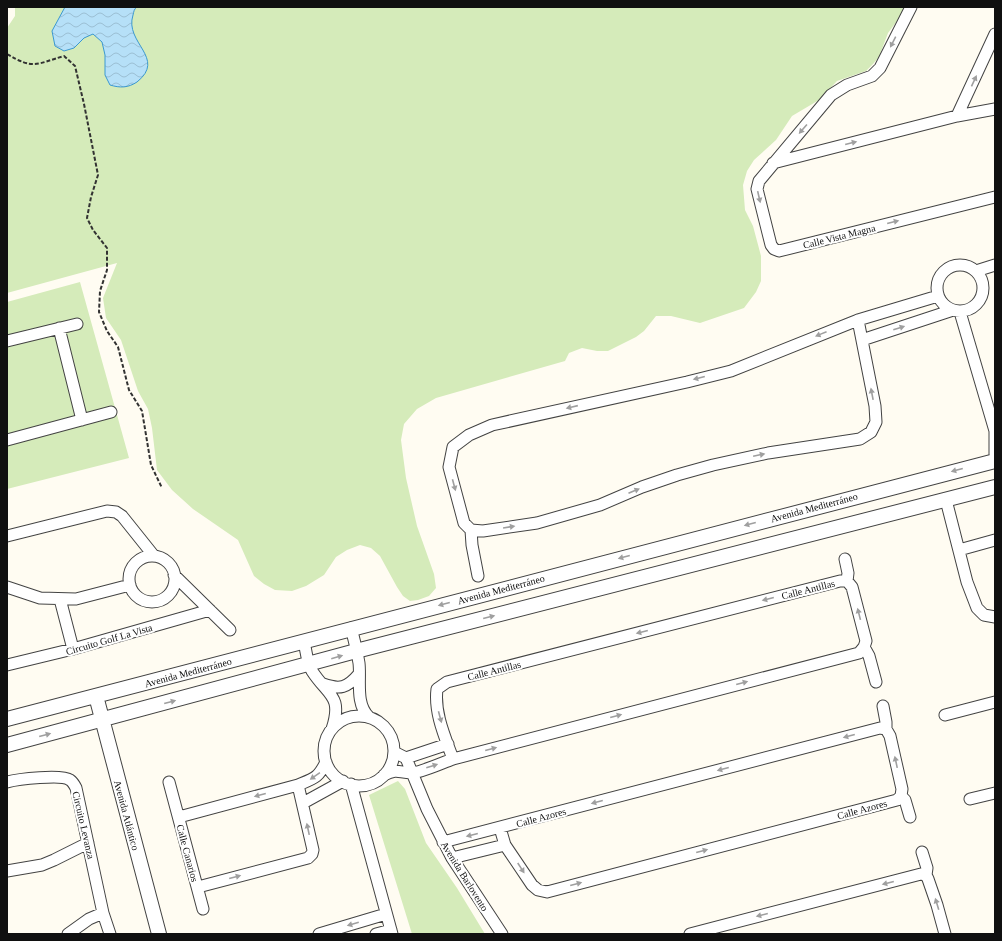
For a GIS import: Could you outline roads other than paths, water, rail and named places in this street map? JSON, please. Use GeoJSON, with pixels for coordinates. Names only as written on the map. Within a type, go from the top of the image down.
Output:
{"type":"FeatureCollection","features":[{"type":"Feature","properties":{"kind":"street","name":"Calle Vista Magna"},"geometry":{"type":"LineString","coordinates":[[911,7],[880,68],[872,76],[847,85],[831,95],[759,181],[757,189],[770,245],[779,251],[995,197]]}},
{"type":"Feature","properties":{"kind":"street"},"geometry":{"type":"LineString","coordinates":[[957,116],[995,34]]}},
{"type":"Feature","properties":{"kind":"street"},"geometry":{"type":"LineString","coordinates":[[773,163],[957,116],[995,109]]}},
{"type":"Feature","properties":{"kind":"street"},"geometry":{"type":"LineString","coordinates":[[862,340],[956,311],[973,308],[982,297],[983,283],[976,271],[959,265],[948,269],[939,278],[936,290],[941,302],[946,307],[956,311]]}},
{"type":"Feature","properties":{"kind":"street"},"geometry":{"type":"LineString","coordinates":[[976,271],[995,265]]}},
{"type":"Feature","properties":{"kind":"street"},"geometry":{"type":"LineString","coordinates":[[858,320],[875,406],[876,422],[872,432],[860,438],[713,465],[677,475],[600,504],[537,523],[483,531],[471,530],[464,523],[449,467],[453,447],[469,435],[492,425],[686,382],[731,370],[858,320],[938,296]]}},
{"type":"Feature","properties":{"kind":"street"},"geometry":{"type":"LineString","coordinates":[[956,311],[995,431],[995,454]]}},
{"type":"Feature","properties":{"kind":"street"},"geometry":{"type":"LineString","coordinates":[[7,342],[77,324]]}},
{"type":"Feature","properties":{"kind":"street"},"geometry":{"type":"LineString","coordinates":[[59,328],[82,420]]}},
{"type":"Feature","properties":{"kind":"street"},"geometry":{"type":"LineString","coordinates":[[7,440],[111,412]]}},
{"type":"Feature","properties":{"kind":"street","name":"Avenida Mediterráneo"},"geometry":{"type":"LineString","coordinates":[[7,719],[995,461]]}},
{"type":"Feature","properties":{"kind":"street"},"geometry":{"type":"LineString","coordinates":[[7,745],[356,652],[995,487]]}},
{"type":"Feature","properties":{"kind":"street"},"geometry":{"type":"LineString","coordinates":[[946,500],[967,582],[977,608],[984,615],[995,617]]}},
{"type":"Feature","properties":{"kind":"street"},"geometry":{"type":"LineString","coordinates":[[7,536],[107,511],[116,512],[122,516],[154,556]]}},
{"type":"Feature","properties":{"kind":"street"},"geometry":{"type":"LineString","coordinates":[[471,530],[472,545],[478,576]]}},
{"type":"Feature","properties":{"kind":"street"},"geometry":{"type":"LineString","coordinates":[[959,550],[995,540]]}},
{"type":"Feature","properties":{"kind":"street"},"geometry":{"type":"LineString","coordinates":[[146,556],[161,558],[167,562],[172,568],[174,575],[172,590],[167,596],[160,600],[145,601],[133,592],[130,585],[130,571],[134,564],[146,556]]}},
{"type":"Feature","properties":{"kind":"street"},"geometry":{"type":"LineString","coordinates":[[845,559],[848,573],[847,582]]}},
{"type":"Feature","properties":{"kind":"street"},"geometry":{"type":"LineString","coordinates":[[174,575],[230,630]]}},
{"type":"Feature","properties":{"kind":"street","name":"Calle Antillas"},"geometry":{"type":"LineString","coordinates":[[453,759],[439,716],[436,700],[437,689],[447,682],[840,581],[847,582],[852,587],[866,641],[864,648],[869,656],[876,682]]}},
{"type":"Feature","properties":{"kind":"street"},"geometry":{"type":"LineString","coordinates":[[8,588],[40,598],[60,600],[76,599],[130,585]]}},
{"type":"Feature","properties":{"kind":"street"},"geometry":{"type":"LineString","coordinates":[[60,600],[73,649]]}},
{"type":"Feature","properties":{"kind":"street","name":"Circuito Golf La Vista"},"geometry":{"type":"LineString","coordinates":[[7,665],[73,649],[210,610]]}},
{"type":"Feature","properties":{"kind":"street"},"geometry":{"type":"LineString","coordinates":[[351,628],[359,662],[362,706],[364,713],[376,720],[387,730],[394,744],[394,752],[390,768],[384,775]]}},
{"type":"Feature","properties":{"kind":"street"},"geometry":{"type":"LineString","coordinates":[[304,641],[312,672],[334,699],[336,711],[332,730]]}},
{"type":"Feature","properties":{"kind":"street"},"geometry":{"type":"LineString","coordinates":[[369,717],[357,716],[347,718],[337,724],[332,730],[325,744],[326,762],[333,773],[347,783],[361,785],[369,784],[391,771],[412,773],[453,759],[859,653],[864,648]]}},
{"type":"Feature","properties":{"kind":"street"},"geometry":{"type":"LineString","coordinates":[[323,684],[334,688],[342,688],[348,685],[359,674]]}},
{"type":"Feature","properties":{"kind":"street","name":"Avenida Atlántico"},"geometry":{"type":"LineString","coordinates":[[96,696],[159,934]]}},
{"type":"Feature","properties":{"kind":"street"},"geometry":{"type":"LineString","coordinates":[[945,715],[995,702]]}},
{"type":"Feature","properties":{"kind":"street"},"geometry":{"type":"LineString","coordinates":[[883,706],[886,729],[890,736],[902,789],[901,796],[906,800],[910,817]]}},
{"type":"Feature","properties":{"kind":"street","name":"Calle Azores"},"geometry":{"type":"LineString","coordinates":[[443,842],[880,728],[886,729]]}},
{"type":"Feature","properties":{"kind":"street"},"geometry":{"type":"LineString","coordinates":[[394,752],[406,758],[448,744]]}},
{"type":"Feature","properties":{"kind":"street","name":"Avenida Barlovento"},"geometry":{"type":"LineString","coordinates":[[406,758],[427,809],[443,842],[502,934]]}},
{"type":"Feature","properties":{"kind":"street","name":"Calle Canarios"},"geometry":{"type":"LineString","coordinates":[[298,785],[313,850],[312,854],[308,858],[198,887],[179,817],[298,785],[311,780],[320,774],[326,762]]}},
{"type":"Feature","properties":{"kind":"street","name":"Circuito Levanza"},"geometry":{"type":"LineString","coordinates":[[7,782],[16,779],[62,777],[71,780],[76,788],[103,913],[110,934]]}},
{"type":"Feature","properties":{"kind":"street"},"geometry":{"type":"LineString","coordinates":[[169,782],[179,817]]}},
{"type":"Feature","properties":{"kind":"street"},"geometry":{"type":"LineString","coordinates":[[303,803],[347,783]]}},
{"type":"Feature","properties":{"kind":"street"},"geometry":{"type":"LineString","coordinates":[[347,783],[392,932],[376,934]]}},
{"type":"Feature","properties":{"kind":"street"},"geometry":{"type":"LineString","coordinates":[[970,799],[995,793]]}},
{"type":"Feature","properties":{"kind":"street","name":"Calle Azores"},"geometry":{"type":"LineString","coordinates":[[500,828],[505,845],[532,885],[538,890],[547,892],[897,800],[901,796]]}},
{"type":"Feature","properties":{"kind":"street"},"geometry":{"type":"LineString","coordinates":[[7,871],[42,865],[88,843]]}},
{"type":"Feature","properties":{"kind":"street"},"geometry":{"type":"LineString","coordinates":[[452,858],[505,845]]}},
{"type":"Feature","properties":{"kind":"street"},"geometry":{"type":"LineString","coordinates":[[922,852],[926,875],[935,898],[945,934]]}},
{"type":"Feature","properties":{"kind":"street"},"geometry":{"type":"LineString","coordinates":[[690,934],[921,874],[926,875]]}},
{"type":"Feature","properties":{"kind":"street"},"geometry":{"type":"LineString","coordinates":[[198,887],[203,909]]}},
{"type":"Feature","properties":{"kind":"street"},"geometry":{"type":"LineString","coordinates":[[68,934],[89,919],[103,913]]}},
{"type":"Feature","properties":{"kind":"street"},"geometry":{"type":"LineString","coordinates":[[319,934],[339,931],[386,914]]}},
{"type":"Feature","properties":{"kind":"water"},"geometry":{"type":"Polygon","coordinates":[[[65,7],[137,7],[134,11],[132,25],[134,34],[147,58],[148,65],[145,73],[137,82],[121,87],[110,85],[105,75],[105,55],[102,42],[93,34],[84,38],[74,48],[64,51],[55,46],[52,31],[65,7]]]}}]}
